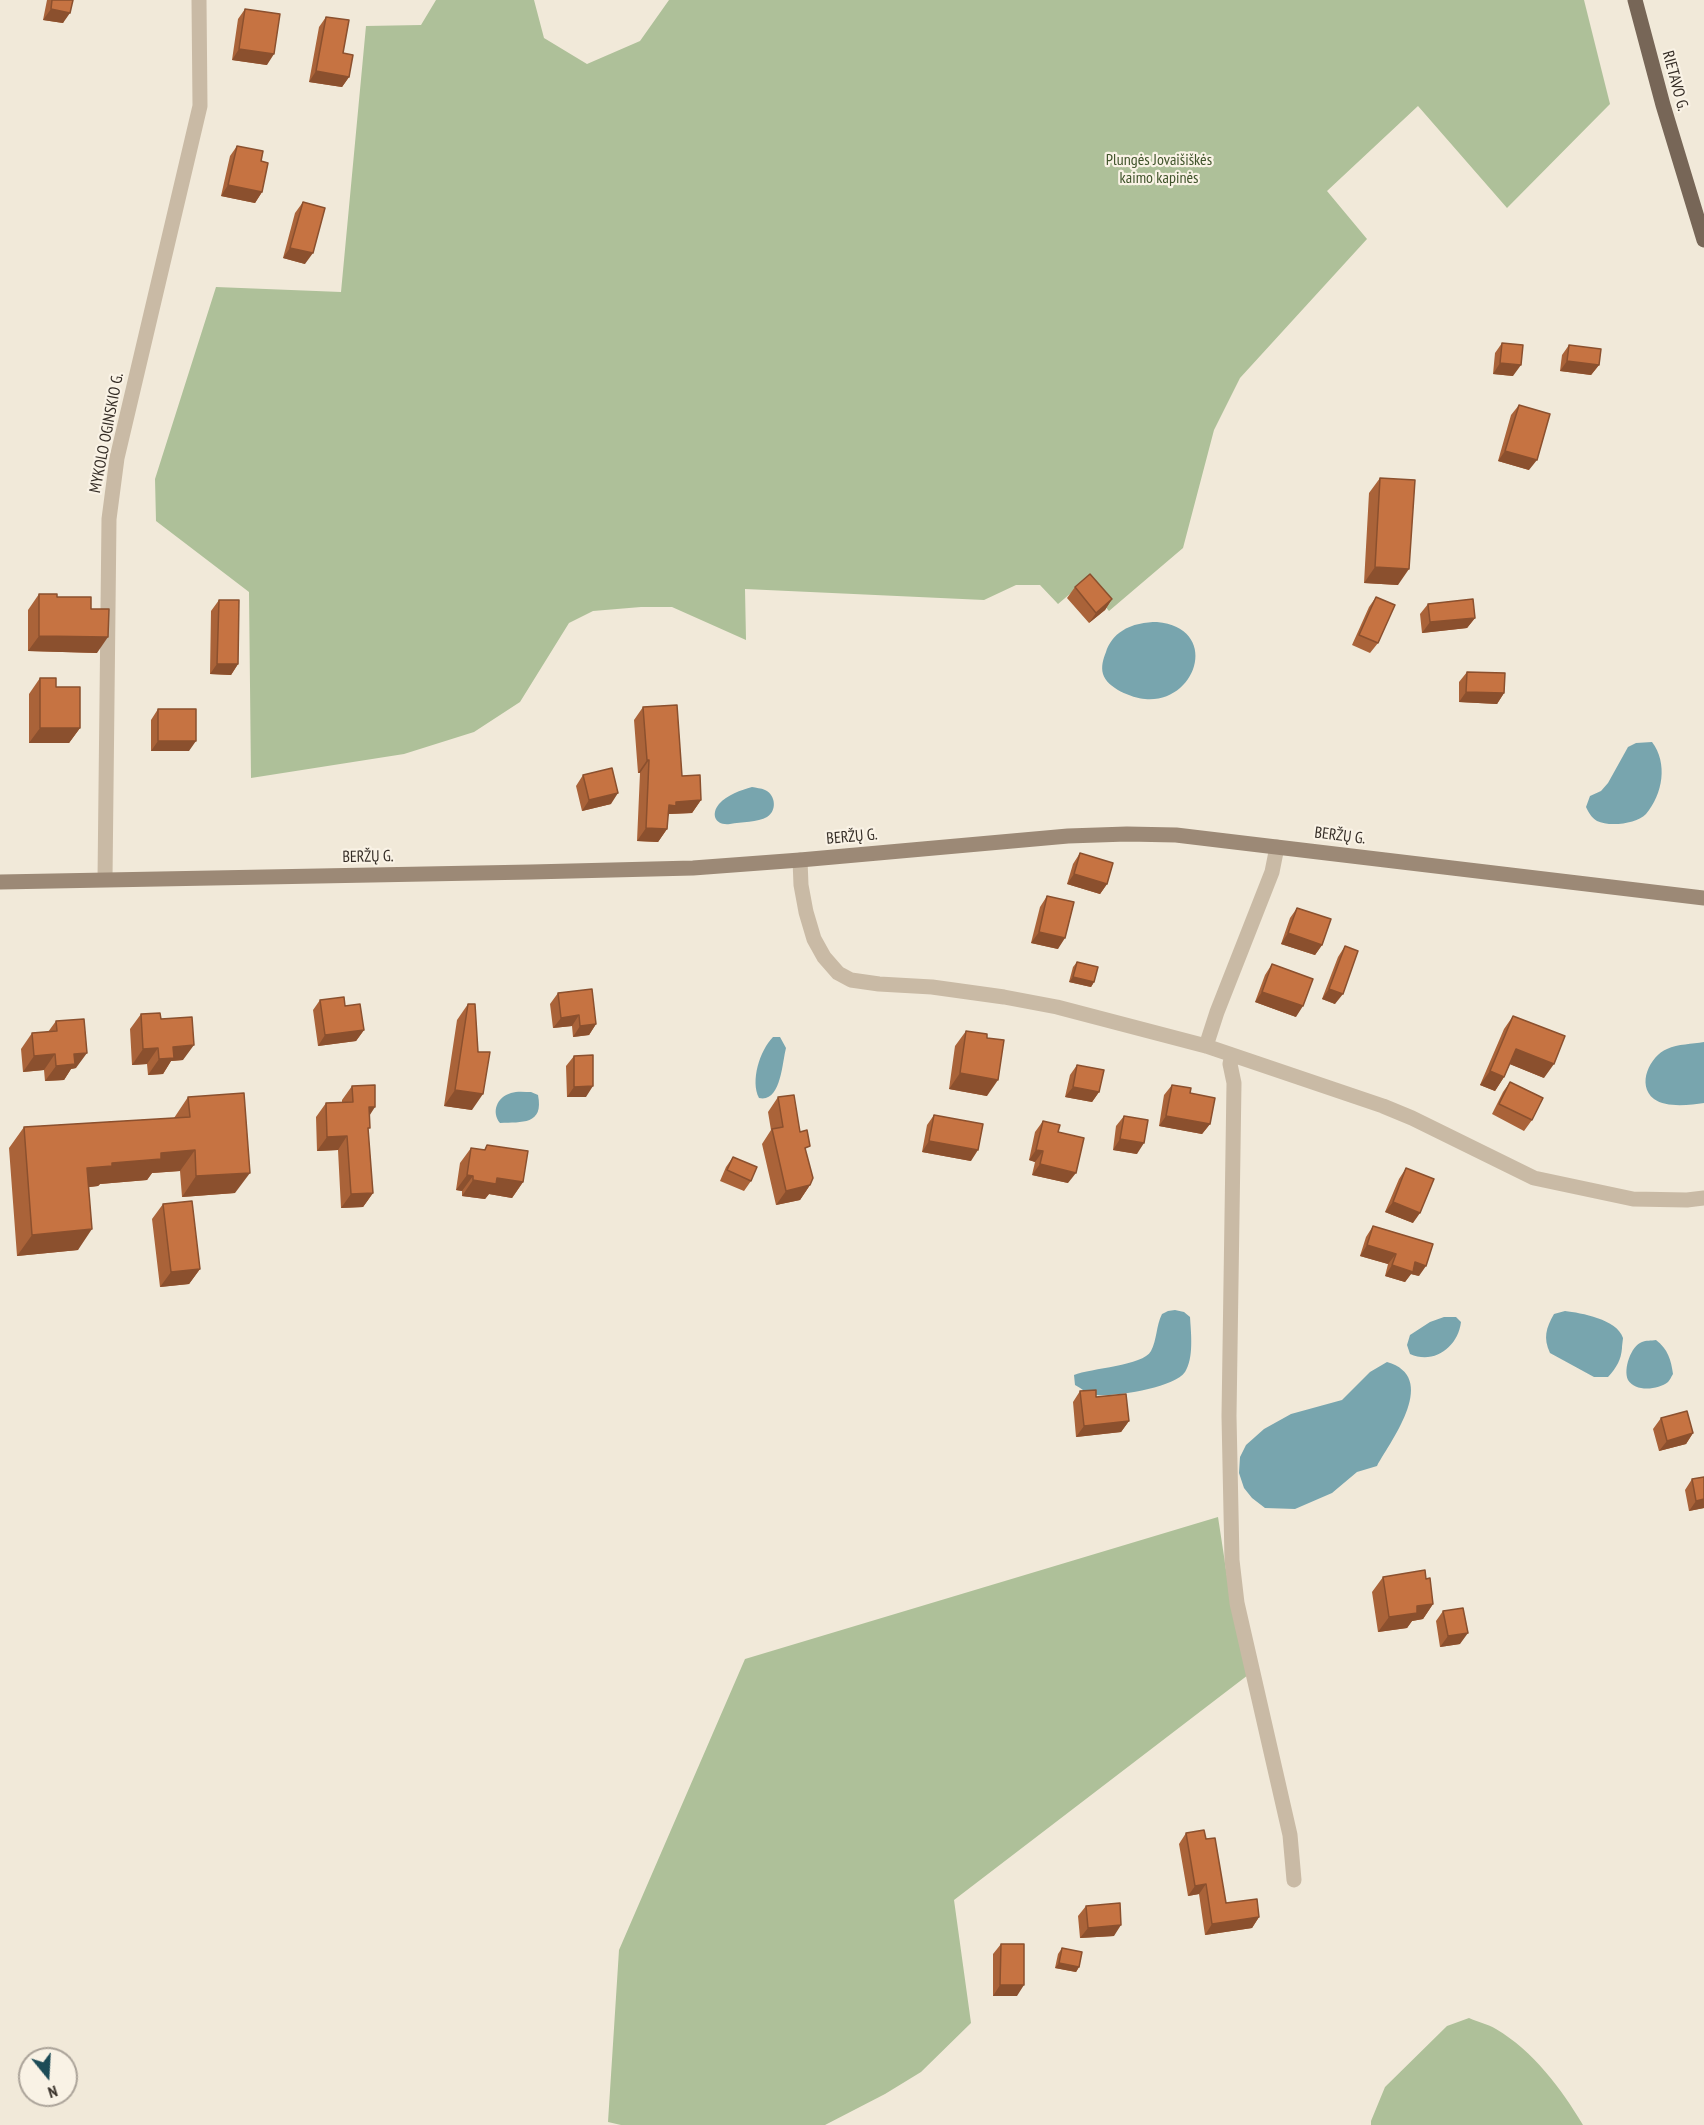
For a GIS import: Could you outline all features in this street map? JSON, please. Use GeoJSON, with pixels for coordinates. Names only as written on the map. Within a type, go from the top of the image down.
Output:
{"type":"FeatureCollection","features":[{"type":"Feature","properties":{"kind":"main road","name":"RIETAVO G."},"geometry":{"type":"LineString","coordinates":[[1635,0],[1663,105],[1704,240]]}},
{"type":"Feature","properties":{"kind":"main road","name":"BERŽŲ G."},"geometry":{"type":"LineString","coordinates":[[0,882],[693,868],[1047,837],[1127,834],[1176,835],[1704,898]]}},
{"type":"Feature","properties":{"kind":"street","name":"MYKOLO OGINSKIO G."},"geometry":{"type":"LineString","coordinates":[[105,879],[109,519],[117,458],[200,106],[199,0]]}},
{"type":"Feature","properties":{"kind":"street"},"geometry":{"type":"LineString","coordinates":[[1206,1046],[1272,872],[1277,847]]}},
{"type":"Feature","properties":{"kind":"street"},"geometry":{"type":"LineString","coordinates":[[800,860],[801,885],[814,939],[838,973],[851,980],[932,987],[1057,1007],[1206,1046],[1383,1106],[1534,1178],[1633,1199],[1704,1198]]}},
{"type":"Feature","properties":{"kind":"street"},"geometry":{"type":"LineString","coordinates":[[1232,1055],[1230,1064],[1234,1083],[1230,1217],[1229,1416],[1232,1560],[1237,1603],[1290,1835],[1294,1880]]}},
{"type":"Feature","properties":{"kind":"green space","name":"Plungės Jovaišiškės kaimo kapinės"},"geometry":{"type":"Polygon","coordinates":[[[436,0],[534,0],[544,38],[587,64],[640,41],[669,0],[1584,0],[1610,104],[1507,208],[1418,106],[1327,191],[1367,239],[1240,378],[1214,430],[1183,548],[1109,611],[1084,582],[1058,604],[1040,585],[1016,585],[984,600],[745,589],[746,640],[672,607],[593,611],[569,623],[520,702],[474,732],[404,754],[251,778],[249,592],[156,521],[155,479],[216,287],[341,292],[366,26],[421,25],[436,0]]]}},
{"type":"Feature","properties":{"kind":"green space"},"geometry":{"type":"Polygon","coordinates":[[[1218,1517],[1229,1589],[1248,1675],[954,1900],[971,2023],[921,2072],[885,2094],[825,2125],[621,2125],[608,2122],[619,1950],[745,1659],[1218,1517]]]}},
{"type":"Feature","properties":{"kind":"green space"},"geometry":{"type":"Polygon","coordinates":[[[1469,2018],[1496,2029],[1534,2059],[1556,2084],[1583,2125],[1371,2125],[1385,2087],[1447,2026],[1469,2018]]]}},
{"type":"Feature","properties":{"kind":"water"},"geometry":{"type":"Polygon","coordinates":[[[1157,622],[1177,627],[1189,637],[1195,650],[1194,665],[1189,678],[1178,690],[1163,697],[1145,699],[1134,697],[1115,688],[1105,679],[1102,669],[1104,657],[1112,640],[1126,629],[1139,624],[1157,622]]]}},
{"type":"Feature","properties":{"kind":"water"},"geometry":{"type":"Polygon","coordinates":[[[1652,742],[1657,750],[1662,769],[1660,788],[1652,806],[1642,817],[1623,824],[1597,821],[1586,807],[1590,796],[1601,791],[1608,783],[1628,747],[1636,743],[1652,742]]]}},
{"type":"Feature","properties":{"kind":"water"},"geometry":{"type":"Polygon","coordinates":[[[752,787],[769,792],[773,799],[774,807],[767,817],[749,822],[725,824],[716,819],[716,808],[722,801],[730,795],[752,787]]]}},
{"type":"Feature","properties":{"kind":"water"},"geometry":{"type":"Polygon","coordinates":[[[773,1037],[780,1037],[786,1048],[782,1072],[772,1094],[766,1098],[759,1098],[756,1091],[758,1066],[764,1050],[773,1037]]]}},
{"type":"Feature","properties":{"kind":"water"},"geometry":{"type":"Polygon","coordinates":[[[1704,1042],[1704,1103],[1671,1105],[1654,1099],[1646,1086],[1646,1079],[1647,1071],[1655,1058],[1671,1047],[1704,1042]]]}},
{"type":"Feature","properties":{"kind":"water"},"geometry":{"type":"Polygon","coordinates":[[[513,1092],[531,1092],[538,1095],[538,1112],[534,1117],[523,1122],[500,1123],[496,1110],[502,1098],[513,1092]]]}},
{"type":"Feature","properties":{"kind":"water"},"geometry":{"type":"Polygon","coordinates":[[[1175,1310],[1184,1312],[1190,1317],[1191,1330],[1190,1360],[1185,1372],[1179,1378],[1157,1387],[1105,1395],[1093,1394],[1075,1385],[1074,1375],[1128,1363],[1146,1356],[1153,1347],[1162,1314],[1175,1310]]]}},
{"type":"Feature","properties":{"kind":"water"},"geometry":{"type":"Polygon","coordinates":[[[1565,1311],[1598,1318],[1619,1331],[1623,1338],[1621,1356],[1608,1377],[1594,1377],[1550,1353],[1546,1338],[1549,1324],[1554,1314],[1565,1311]]]}},
{"type":"Feature","properties":{"kind":"water"},"geometry":{"type":"Polygon","coordinates":[[[1444,1317],[1456,1317],[1461,1322],[1459,1331],[1450,1346],[1443,1352],[1428,1357],[1410,1354],[1407,1345],[1410,1335],[1430,1322],[1444,1317]]]}},
{"type":"Feature","properties":{"kind":"water"},"geometry":{"type":"Polygon","coordinates":[[[1656,1340],[1668,1355],[1673,1374],[1668,1382],[1659,1387],[1641,1388],[1631,1384],[1627,1370],[1634,1348],[1645,1341],[1656,1340]]]}},
{"type":"Feature","properties":{"kind":"water"},"geometry":{"type":"Polygon","coordinates":[[[1387,1362],[1402,1370],[1410,1381],[1411,1394],[1401,1425],[1377,1466],[1357,1472],[1332,1493],[1295,1509],[1265,1508],[1252,1498],[1244,1488],[1239,1473],[1240,1457],[1246,1445],[1264,1429],[1291,1414],[1342,1400],[1370,1372],[1387,1362]]]}},
{"type":"Feature","properties":{"kind":"building"},"geometry":{"type":"Polygon","coordinates":[[[52,0],[73,0],[70,13],[51,9],[52,0]]]}},
{"type":"Feature","properties":{"kind":"building"},"geometry":{"type":"Polygon","coordinates":[[[245,9],[280,14],[274,54],[239,49],[245,9]]]}},
{"type":"Feature","properties":{"kind":"building"},"geometry":{"type":"Polygon","coordinates":[[[326,17],[349,20],[343,53],[353,55],[349,77],[316,71],[326,17]]]}},
{"type":"Feature","properties":{"kind":"building"},"geometry":{"type":"Polygon","coordinates":[[[237,146],[263,151],[261,161],[268,163],[262,192],[228,185],[237,146]]]}},
{"type":"Feature","properties":{"kind":"building"},"geometry":{"type":"Polygon","coordinates":[[[303,202],[325,208],[313,253],[290,248],[303,202]]]}},
{"type":"Feature","properties":{"kind":"building"},"geometry":{"type":"Polygon","coordinates":[[[1502,343],[1523,345],[1521,365],[1500,363],[1502,343]]]}},
{"type":"Feature","properties":{"kind":"building"},"geometry":{"type":"Polygon","coordinates":[[[1569,345],[1601,349],[1599,365],[1567,361],[1569,345]]]}},
{"type":"Feature","properties":{"kind":"building"},"geometry":{"type":"Polygon","coordinates":[[[1519,405],[1550,414],[1537,460],[1505,451],[1519,405]]]}},
{"type":"Feature","properties":{"kind":"building"},"geometry":{"type":"Polygon","coordinates":[[[1380,478],[1415,480],[1409,569],[1375,567],[1380,478]]]}},
{"type":"Feature","properties":{"kind":"building"},"geometry":{"type":"Polygon","coordinates":[[[1090,574],[1112,599],[1096,613],[1075,587],[1090,574]]]}},
{"type":"Feature","properties":{"kind":"building"},"geometry":{"type":"Polygon","coordinates":[[[39,594],[57,594],[57,597],[91,597],[91,609],[109,609],[108,637],[39,636],[39,594]]]}},
{"type":"Feature","properties":{"kind":"building"},"geometry":{"type":"Polygon","coordinates":[[[1376,597],[1395,605],[1378,643],[1359,635],[1376,597]]]}},
{"type":"Feature","properties":{"kind":"building"},"geometry":{"type":"Polygon","coordinates":[[[1473,599],[1475,618],[1430,622],[1428,604],[1473,599]]]}},
{"type":"Feature","properties":{"kind":"building"},"geometry":{"type":"Polygon","coordinates":[[[219,600],[239,600],[238,664],[217,664],[219,600]]]}},
{"type":"Feature","properties":{"kind":"building"},"geometry":{"type":"Polygon","coordinates":[[[1467,672],[1505,673],[1504,693],[1466,692],[1467,672]]]}},
{"type":"Feature","properties":{"kind":"building"},"geometry":{"type":"Polygon","coordinates":[[[40,678],[56,678],[56,687],[80,687],[80,728],[40,728],[40,678]]]}},
{"type":"Feature","properties":{"kind":"building"},"geometry":{"type":"Polygon","coordinates":[[[677,705],[682,776],[700,775],[701,800],[676,802],[676,806],[669,805],[667,829],[646,828],[649,760],[647,760],[643,707],[677,705]]]}},
{"type":"Feature","properties":{"kind":"building"},"geometry":{"type":"Polygon","coordinates":[[[158,709],[196,709],[196,741],[158,741],[158,709]]]}},
{"type":"Feature","properties":{"kind":"building"},"geometry":{"type":"Polygon","coordinates":[[[612,768],[618,793],[589,800],[583,775],[612,768]]]}},
{"type":"Feature","properties":{"kind":"building"},"geometry":{"type":"Polygon","coordinates":[[[1080,853],[1113,863],[1107,884],[1074,874],[1080,853]]]}},
{"type":"Feature","properties":{"kind":"building"},"geometry":{"type":"Polygon","coordinates":[[[1047,896],[1074,902],[1065,938],[1039,932],[1047,896]]]}},
{"type":"Feature","properties":{"kind":"building"},"geometry":{"type":"Polygon","coordinates":[[[1297,908],[1331,919],[1322,945],[1288,933],[1297,908]]]}},
{"type":"Feature","properties":{"kind":"building"},"geometry":{"type":"Polygon","coordinates":[[[1345,946],[1358,951],[1343,994],[1329,989],[1345,946]]]}},
{"type":"Feature","properties":{"kind":"building"},"geometry":{"type":"Polygon","coordinates":[[[1077,962],[1098,967],[1094,982],[1073,977],[1077,962]]]}},
{"type":"Feature","properties":{"kind":"building"},"geometry":{"type":"Polygon","coordinates":[[[1272,964],[1313,979],[1303,1006],[1262,992],[1272,964]]]}},
{"type":"Feature","properties":{"kind":"building"},"geometry":{"type":"Polygon","coordinates":[[[592,989],[596,1024],[580,1026],[579,1015],[561,1018],[558,993],[592,989]]]}},
{"type":"Feature","properties":{"kind":"building"},"geometry":{"type":"Polygon","coordinates":[[[344,997],[345,1006],[360,1004],[364,1030],[325,1035],[320,1000],[344,997]]]}},
{"type":"Feature","properties":{"kind":"building"},"geometry":{"type":"Polygon","coordinates":[[[468,1004],[475,1004],[478,1052],[490,1052],[483,1094],[455,1090],[468,1004]]]}},
{"type":"Feature","properties":{"kind":"building"},"geometry":{"type":"Polygon","coordinates":[[[160,1013],[161,1019],[192,1017],[194,1045],[173,1047],[174,1058],[159,1059],[158,1048],[143,1049],[141,1014],[160,1013]]]}},
{"type":"Feature","properties":{"kind":"building"},"geometry":{"type":"Polygon","coordinates":[[[1513,1016],[1565,1036],[1554,1064],[1516,1049],[1504,1077],[1490,1071],[1513,1016]]]}},
{"type":"Feature","properties":{"kind":"building"},"geometry":{"type":"Polygon","coordinates":[[[84,1019],[87,1053],[74,1054],[75,1064],[56,1066],[55,1054],[34,1056],[32,1033],[57,1031],[56,1021],[84,1019]]]}},
{"type":"Feature","properties":{"kind":"building"},"geometry":{"type":"Polygon","coordinates":[[[966,1031],[987,1034],[987,1038],[1004,1040],[998,1080],[960,1073],[966,1031]]]}},
{"type":"Feature","properties":{"kind":"building"},"geometry":{"type":"Polygon","coordinates":[[[593,1055],[593,1086],[574,1087],[574,1056],[593,1055]]]}},
{"type":"Feature","properties":{"kind":"building"},"geometry":{"type":"Polygon","coordinates":[[[1077,1065],[1104,1070],[1099,1092],[1073,1087],[1077,1065]]]}},
{"type":"Feature","properties":{"kind":"building"},"geometry":{"type":"Polygon","coordinates":[[[1510,1082],[1543,1098],[1532,1120],[1499,1104],[1510,1082]]]}},
{"type":"Feature","properties":{"kind":"building"},"geometry":{"type":"Polygon","coordinates":[[[375,1085],[375,1107],[369,1107],[370,1128],[368,1128],[373,1193],[351,1194],[347,1136],[327,1137],[326,1103],[353,1102],[352,1086],[375,1085]]]}},
{"type":"Feature","properties":{"kind":"building"},"geometry":{"type":"Polygon","coordinates":[[[1172,1085],[1191,1088],[1190,1093],[1215,1098],[1210,1124],[1166,1116],[1172,1085]]]}},
{"type":"Feature","properties":{"kind":"building"},"geometry":{"type":"Polygon","coordinates":[[[244,1093],[250,1173],[196,1176],[195,1150],[161,1153],[161,1159],[112,1163],[112,1166],[87,1168],[92,1229],[32,1235],[24,1127],[190,1117],[188,1097],[244,1093]]]}},
{"type":"Feature","properties":{"kind":"building"},"geometry":{"type":"Polygon","coordinates":[[[794,1095],[800,1132],[807,1130],[810,1146],[805,1148],[813,1178],[810,1185],[786,1191],[772,1129],[783,1127],[778,1097],[794,1095]]]}},
{"type":"Feature","properties":{"kind":"building"},"geometry":{"type":"Polygon","coordinates":[[[934,1115],[983,1124],[978,1150],[929,1141],[934,1115]]]}},
{"type":"Feature","properties":{"kind":"building"},"geometry":{"type":"Polygon","coordinates":[[[1124,1116],[1148,1120],[1144,1143],[1120,1139],[1124,1116]]]}},
{"type":"Feature","properties":{"kind":"building"},"geometry":{"type":"Polygon","coordinates":[[[1043,1121],[1060,1125],[1058,1132],[1084,1138],[1076,1173],[1040,1164],[1043,1151],[1036,1150],[1043,1121]]]}},
{"type":"Feature","properties":{"kind":"building"},"geometry":{"type":"Polygon","coordinates":[[[487,1145],[528,1151],[523,1182],[497,1178],[496,1184],[473,1180],[473,1176],[467,1175],[471,1148],[485,1150],[487,1145]]]}},
{"type":"Feature","properties":{"kind":"building"},"geometry":{"type":"Polygon","coordinates":[[[733,1157],[757,1167],[751,1181],[727,1170],[733,1157]]]}},
{"type":"Feature","properties":{"kind":"building"},"geometry":{"type":"Polygon","coordinates":[[[1406,1168],[1434,1179],[1420,1213],[1393,1202],[1406,1168]]]}},
{"type":"Feature","properties":{"kind":"building"},"geometry":{"type":"Polygon","coordinates":[[[192,1201],[200,1269],[171,1272],[163,1204],[192,1201]]]}},
{"type":"Feature","properties":{"kind":"building"},"geometry":{"type":"Polygon","coordinates":[[[1373,1226],[1433,1244],[1426,1266],[1415,1262],[1413,1272],[1392,1265],[1396,1254],[1367,1245],[1373,1226]]]}},
{"type":"Feature","properties":{"kind":"building"},"geometry":{"type":"Polygon","coordinates":[[[1096,1390],[1096,1397],[1126,1394],[1129,1421],[1084,1426],[1080,1391],[1096,1390]]]}},
{"type":"Feature","properties":{"kind":"building"},"geometry":{"type":"Polygon","coordinates":[[[1687,1411],[1693,1433],[1667,1441],[1661,1418],[1687,1411]]]}},
{"type":"Feature","properties":{"kind":"building"},"geometry":{"type":"Polygon","coordinates":[[[1704,1477],[1704,1499],[1696,1501],[1692,1479],[1704,1477]]]}},
{"type":"Feature","properties":{"kind":"building"},"geometry":{"type":"Polygon","coordinates":[[[1425,1570],[1426,1579],[1430,1578],[1433,1604],[1417,1606],[1417,1613],[1389,1617],[1383,1577],[1425,1570]]]}},
{"type":"Feature","properties":{"kind":"building"},"geometry":{"type":"Polygon","coordinates":[[[1463,1608],[1468,1633],[1448,1636],[1443,1611],[1463,1608]]]}},
{"type":"Feature","properties":{"kind":"building"},"geometry":{"type":"Polygon","coordinates":[[[1204,1830],[1206,1839],[1215,1838],[1226,1903],[1257,1899],[1259,1917],[1212,1924],[1206,1884],[1195,1886],[1186,1833],[1204,1830]]]}},
{"type":"Feature","properties":{"kind":"building"},"geometry":{"type":"Polygon","coordinates":[[[1120,1903],[1121,1925],[1088,1928],[1086,1906],[1120,1903]]]}},
{"type":"Feature","properties":{"kind":"building"},"geometry":{"type":"Polygon","coordinates":[[[1001,1944],[1024,1944],[1024,1985],[1000,1985],[1001,1944]]]}},
{"type":"Feature","properties":{"kind":"building"},"geometry":{"type":"Polygon","coordinates":[[[1062,1948],[1082,1952],[1079,1967],[1059,1963],[1062,1948]]]}}]}
